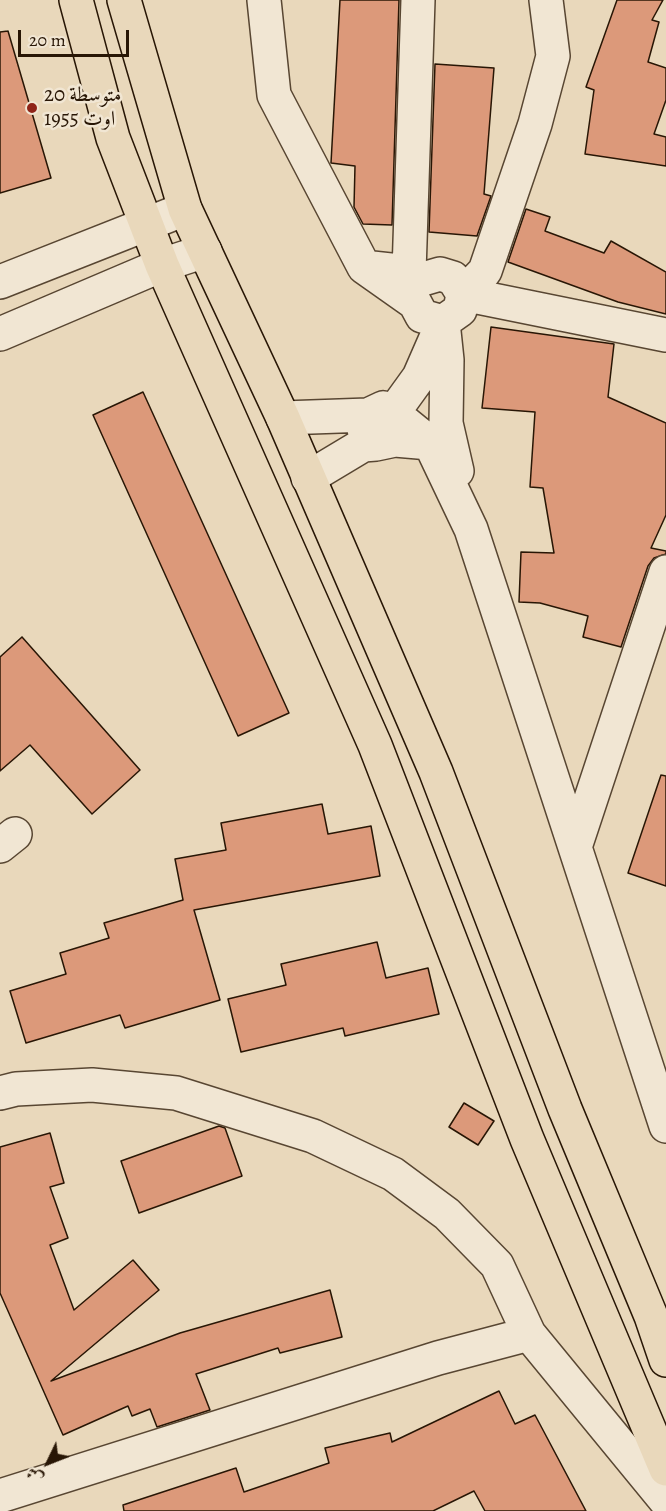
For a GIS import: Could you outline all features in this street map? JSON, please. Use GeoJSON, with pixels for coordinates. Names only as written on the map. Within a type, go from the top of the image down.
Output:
{"type":"FeatureCollection","features":[{"type":"Feature","properties":{"kind":"main road"},"geometry":{"type":"LineString","coordinates":[[76,0],[113,138],[162,265],[375,746],[527,1139],[666,1469]]}},
{"type":"Feature","properties":{"kind":"main road"},"geometry":{"type":"LineString","coordinates":[[124,0],[185,209],[283,418],[436,772],[565,1109],[659,1314],[666,1360]]}},
{"type":"Feature","properties":{"kind":"street"},"geometry":{"type":"LineString","coordinates":[[264,0],[274,94],[364,267],[415,285],[440,274],[453,279],[463,294],[666,335]]}},
{"type":"Feature","properties":{"kind":"street"},"geometry":{"type":"LineString","coordinates":[[418,0],[415,285],[422,316],[443,322]]}},
{"type":"Feature","properties":{"kind":"street"},"geometry":{"type":"LineString","coordinates":[[308,478],[363,445],[386,426],[419,376],[443,322],[460,310],[463,294],[485,271],[535,123],[553,56],[546,0]]}},
{"type":"Feature","properties":{"kind":"street"},"geometry":{"type":"LineString","coordinates":[[0,282],[147,222],[185,209]]}},
{"type":"Feature","properties":{"kind":"street"},"geometry":{"type":"LineString","coordinates":[[0,334],[162,265],[205,251]]}},
{"type":"Feature","properties":{"kind":"street"},"geometry":{"type":"LineString","coordinates":[[443,322],[447,360],[446,423],[471,529],[576,844],[603,939],[666,1126]]}},
{"type":"Feature","properties":{"kind":"street"},"geometry":{"type":"LineString","coordinates":[[283,418],[386,426],[430,442],[471,529]]}},
{"type":"Feature","properties":{"kind":"street"},"geometry":{"type":"LineString","coordinates":[[576,844],[666,572]]}},
{"type":"Feature","properties":{"kind":"street"},"geometry":{"type":"LineString","coordinates":[[0,1093],[16,1089],[92,1085],[176,1093],[313,1136],[393,1174],[447,1214],[497,1265],[529,1334],[666,1501]]}},
{"type":"Feature","properties":{"kind":"street"},"geometry":{"type":"LineString","coordinates":[[0,1496],[427,1362],[529,1334]]}},
{"type":"Feature","properties":{"kind":"building"},"geometry":{"type":"Polygon","coordinates":[[[340,0],[399,0],[392,225],[363,224],[354,207],[355,166],[331,163],[340,0]]]}},
{"type":"Feature","properties":{"kind":"building"},"geometry":{"type":"Polygon","coordinates":[[[617,0],[663,0],[652,20],[659,22],[648,62],[666,68],[666,100],[654,134],[666,137],[666,166],[585,154],[594,90],[586,87],[617,0]]]}},
{"type":"Feature","properties":{"kind":"building"},"geometry":{"type":"Polygon","coordinates":[[[8,31],[51,178],[0,193],[0,32],[8,31]]]}},
{"type":"Feature","properties":{"kind":"building"},"geometry":{"type":"Polygon","coordinates":[[[435,64],[494,68],[484,194],[491,196],[477,236],[429,232],[435,64]]]}},
{"type":"Feature","properties":{"kind":"building"},"geometry":{"type":"Polygon","coordinates":[[[526,209],[550,217],[545,231],[604,253],[611,241],[666,272],[666,314],[618,302],[508,262],[526,209]]]}},
{"type":"Feature","properties":{"kind":"building"},"geometry":{"type":"Polygon","coordinates":[[[491,327],[614,344],[608,397],[666,423],[666,515],[651,548],[666,551],[666,554],[654,558],[648,566],[621,647],[583,637],[588,616],[540,603],[519,602],[521,552],[554,553],[543,488],[530,487],[535,412],[482,408],[491,327]]]}},
{"type":"Feature","properties":{"kind":"building"},"geometry":{"type":"Polygon","coordinates":[[[143,392],[289,713],[238,736],[93,415],[143,392]]]}},
{"type":"Feature","properties":{"kind":"building"},"geometry":{"type":"Polygon","coordinates":[[[22,637],[140,770],[92,814],[30,745],[0,771],[0,657],[22,637]]]}},
{"type":"Feature","properties":{"kind":"building"},"geometry":{"type":"Polygon","coordinates":[[[661,775],[666,776],[666,886],[628,873],[661,775]]]}},
{"type":"Feature","properties":{"kind":"building"},"geometry":{"type":"Polygon","coordinates":[[[322,804],[328,834],[371,826],[380,876],[194,910],[220,1000],[125,1028],[120,1015],[26,1043],[10,991],[66,974],[60,953],[109,938],[104,923],[183,900],[175,859],[226,850],[221,823],[322,804]]]}},
{"type":"Feature","properties":{"kind":"building"},"geometry":{"type":"Polygon","coordinates":[[[377,942],[386,978],[428,968],[439,1014],[345,1036],[343,1028],[241,1052],[228,999],[286,985],[281,964],[377,942]]]}},
{"type":"Feature","properties":{"kind":"building"},"geometry":{"type":"Polygon","coordinates":[[[464,1103],[494,1121],[478,1145],[449,1127],[464,1103]]]}},
{"type":"Feature","properties":{"kind":"building"},"geometry":{"type":"Polygon","coordinates":[[[219,1126],[225,1128],[242,1176],[139,1213],[121,1161],[219,1126]]]}},
{"type":"Feature","properties":{"kind":"building"},"geometry":{"type":"Polygon","coordinates":[[[50,1133],[64,1183],[50,1187],[68,1238],[50,1245],[74,1310],[133,1260],[159,1290],[51,1381],[180,1333],[330,1290],[342,1337],[280,1353],[278,1348],[196,1374],[210,1410],[157,1427],[150,1409],[132,1416],[128,1406],[63,1435],[0,1293],[0,1147],[50,1133]]]}},
{"type":"Feature","properties":{"kind":"building"},"geometry":{"type":"Polygon","coordinates":[[[499,1391],[515,1424],[535,1415],[586,1511],[485,1511],[474,1491],[433,1511],[124,1511],[123,1505],[236,1468],[244,1492],[329,1463],[325,1448],[390,1433],[392,1442],[499,1391]]]}},
{"type":"Feature","properties":{"kind":"place","name":"متوسطة 20 اوت 1955"},"geometry":{"type":"Point","coordinates":[32,108]}}]}
